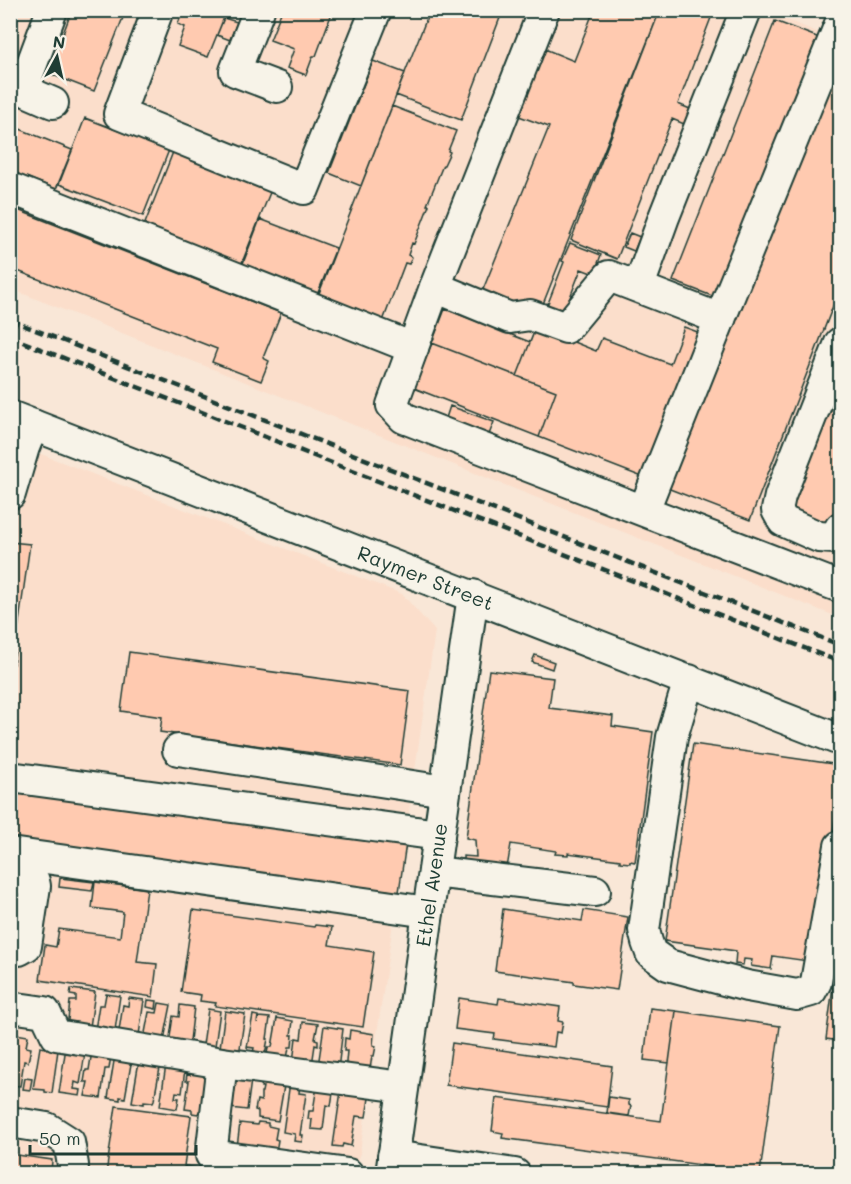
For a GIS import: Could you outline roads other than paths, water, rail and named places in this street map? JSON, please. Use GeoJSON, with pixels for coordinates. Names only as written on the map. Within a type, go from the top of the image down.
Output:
{"type":"FeatureCollection","features":[{"type":"Feature","properties":{"kind":"street"},"geometry":{"type":"LineString","coordinates":[[52,10],[27,77],[30,93],[53,104]]}},
{"type":"Feature","properties":{"kind":"street"},"geometry":{"type":"LineString","coordinates":[[158,10],[119,114],[304,189],[376,10]]}},
{"type":"Feature","properties":{"kind":"street"},"geometry":{"type":"LineString","coordinates":[[259,10],[235,71],[277,87]]}},
{"type":"Feature","properties":{"kind":"street"},"geometry":{"type":"LineString","coordinates":[[544,10],[435,287],[392,405],[404,418],[840,587]]}},
{"type":"Feature","properties":{"kind":"street"},"geometry":{"type":"LineString","coordinates":[[639,286],[746,10]]}},
{"type":"Feature","properties":{"kind":"street"},"geometry":{"type":"LineString","coordinates":[[644,510],[840,24]]}},
{"type":"Feature","properties":{"kind":"street"},"geometry":{"type":"LineString","coordinates":[[10,188],[413,348]]}},
{"type":"Feature","properties":{"kind":"street"},"geometry":{"type":"LineString","coordinates":[[435,287],[510,318],[530,315],[566,328],[609,276],[720,319]]}},
{"type":"Feature","properties":{"kind":"street"},"geometry":{"type":"LineString","coordinates":[[840,343],[780,496],[777,510],[783,521],[819,537],[835,538],[840,528]]}},
{"type":"Feature","properties":{"kind":"street"},"geometry":{"type":"LineString","coordinates":[[10,495],[24,447],[22,420]]}},
{"type":"Feature","properties":{"kind":"street","name":"Raymer Street"},"geometry":{"type":"LineString","coordinates":[[22,420],[840,740]]}},
{"type":"Feature","properties":{"kind":"street","name":"Ethel Avenue"},"geometry":{"type":"LineString","coordinates":[[392,1165],[473,596]]}},
{"type":"Feature","properties":{"kind":"street"},"geometry":{"type":"LineString","coordinates":[[689,680],[672,737],[644,930],[651,953],[668,965],[747,986],[797,995],[811,991],[816,982],[840,846]]}},
{"type":"Feature","properties":{"kind":"street"},"geometry":{"type":"LineString","coordinates":[[178,750],[445,791]]}},
{"type":"Feature","properties":{"kind":"street"},"geometry":{"type":"LineString","coordinates":[[10,777],[439,835]]}},
{"type":"Feature","properties":{"kind":"street"},"geometry":{"type":"LineString","coordinates":[[10,854],[428,912]]}},
{"type":"Feature","properties":{"kind":"street"},"geometry":{"type":"LineString","coordinates":[[434,872],[595,891]]}},
{"type":"Feature","properties":{"kind":"street"},"geometry":{"type":"LineString","coordinates":[[10,877],[34,881],[35,886],[26,946],[19,950],[10,949]]}},
{"type":"Feature","properties":{"kind":"street"},"geometry":{"type":"LineString","coordinates":[[10,1007],[45,1012],[56,1035],[222,1063],[403,1087]]}},
{"type":"Feature","properties":{"kind":"street"},"geometry":{"type":"LineString","coordinates":[[222,1063],[211,1155],[348,1173]]}},
{"type":"Feature","properties":{"kind":"street"},"geometry":{"type":"LineString","coordinates":[[10,1122],[47,1128],[69,1142],[72,1173]]}},
{"type":"Feature","properties":{"kind":"street"},"geometry":{"type":"LineString","coordinates":[[392,1165],[515,1173]]}},
{"type":"Feature","properties":{"kind":"railway"},"geometry":{"type":"LineString","coordinates":[[10,320],[840,645]]}},
{"type":"Feature","properties":{"kind":"railway"},"geometry":{"type":"LineString","coordinates":[[10,337],[840,662]]}}]}
